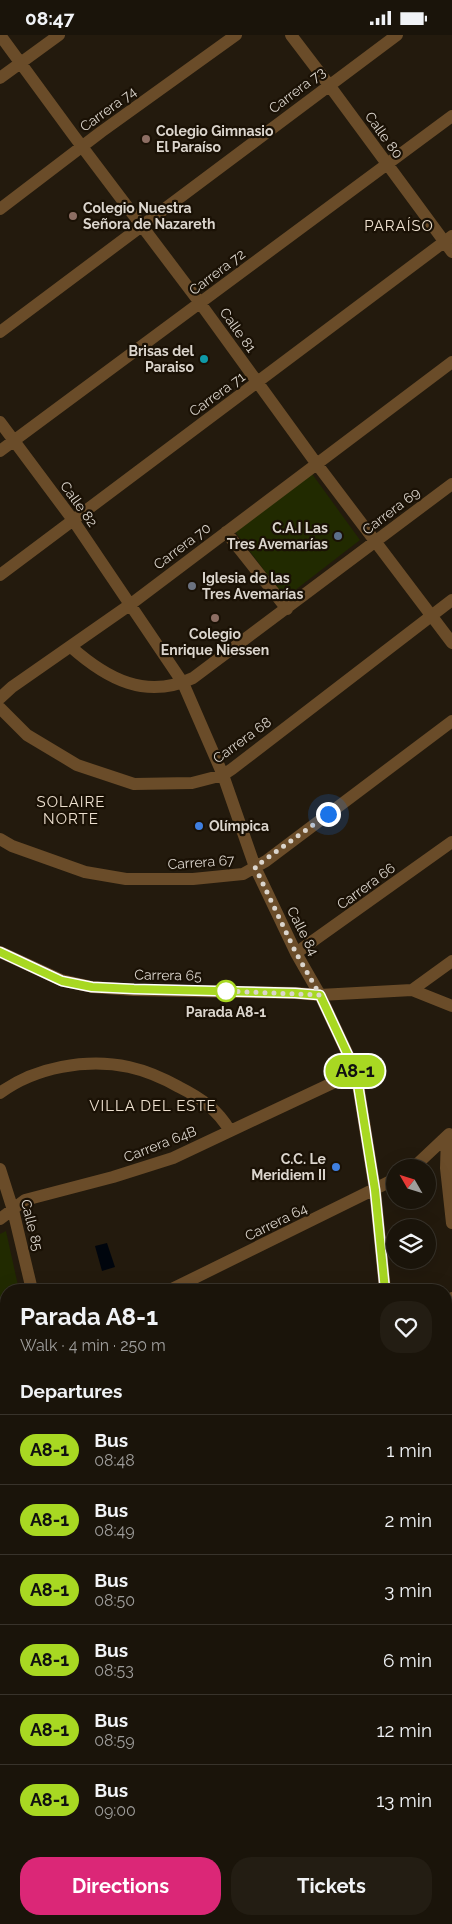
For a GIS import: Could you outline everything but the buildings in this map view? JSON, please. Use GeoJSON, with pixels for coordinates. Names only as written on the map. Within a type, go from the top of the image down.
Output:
{"type":"FeatureCollection","features":[{"type":"Feature","properties":{"kind":"street","name":"Calle 81"},"geometry":{"type":"LineString","coordinates":[[0,35],[200,303],[316,463],[452,643]]}},
{"type":"Feature","properties":{"kind":"street"},"geometry":{"type":"LineString","coordinates":[[0,78],[59,35]]}},
{"type":"Feature","properties":{"kind":"street","name":"Carrera 74"},"geometry":{"type":"LineString","coordinates":[[0,209],[236,35]]}},
{"type":"Feature","properties":{"kind":"street","name":"Calle 80"},"geometry":{"type":"LineString","coordinates":[[291,35],[330,85],[387,165],[449,243]]}},
{"type":"Feature","properties":{"kind":"street","name":"Carrera 73"},"geometry":{"type":"LineString","coordinates":[[0,332],[397,35]]}},
{"type":"Feature","properties":{"kind":"street","name":"Carrera 72"},"geometry":{"type":"LineString","coordinates":[[0,451],[452,116]]}},
{"type":"Feature","properties":{"kind":"street","name":"Carrera 71"},"geometry":{"type":"LineString","coordinates":[[0,575],[257,383],[449,243]]}},
{"type":"Feature","properties":{"kind":"street","name":"Carrera 70"},"geometry":{"type":"LineString","coordinates":[[0,698],[12,687],[131,604],[452,362]]}},
{"type":"Feature","properties":{"kind":"street","name":"Calle 82"},"geometry":{"type":"LineString","coordinates":[[0,422],[73,520],[131,604]]}},
{"type":"Feature","properties":{"kind":"street","name":"Carrera 69"},"geometry":{"type":"LineString","coordinates":[[71,647],[88,663],[119,681],[152,688],[183,683],[193,679],[452,484]]}},
{"type":"Feature","properties":{"kind":"street"},"geometry":{"type":"LineString","coordinates":[[226,531],[287,609]]}},
{"type":"Feature","properties":{"kind":"street","name":"Carrera 68"},"geometry":{"type":"LineString","coordinates":[[0,708],[27,735],[77,765],[134,784],[192,783],[223,775],[452,601]]}},
{"type":"Feature","properties":{"kind":"street","name":"Calle 84"},"geometry":{"type":"LineString","coordinates":[[131,604],[183,683],[223,775],[255,867],[296,953],[320,995],[356,1072],[375,1190],[384,1284]]}},
{"type":"Feature","properties":{"kind":"street","name":"Carrera 67"},"geometry":{"type":"LineString","coordinates":[[0,839],[12,846],[85,872],[126,879],[193,879],[243,874],[452,721]]}},
{"type":"Feature","properties":{"kind":"street","name":"Carrera 66"},"geometry":{"type":"LineString","coordinates":[[296,953],[452,842]]}},
{"type":"Feature","properties":{"kind":"street","name":"Carrera 65"},"geometry":{"type":"LineString","coordinates":[[0,952],[62,981],[92,987],[320,995],[412,991]]}},
{"type":"Feature","properties":{"kind":"street"},"geometry":{"type":"LineString","coordinates":[[412,991],[452,961]]}},
{"type":"Feature","properties":{"kind":"street"},"geometry":{"type":"LineString","coordinates":[[412,991],[452,1006]]}},
{"type":"Feature","properties":{"kind":"street"},"geometry":{"type":"LineString","coordinates":[[0,1093],[34,1075],[65,1067],[97,1064],[128,1067],[158,1076],[199,1098],[222,1118],[230,1131]]}},
{"type":"Feature","properties":{"kind":"street","name":"Carrera 64B"},"geometry":{"type":"LineString","coordinates":[[0,1219],[25,1200],[113,1177],[173,1158],[356,1072]]}},
{"type":"Feature","properties":{"kind":"street"},"geometry":{"type":"LineString","coordinates":[[422,1159],[450,1133]]}},
{"type":"Feature","properties":{"kind":"street"},"geometry":{"type":"LineString","coordinates":[[450,1133],[446,1168],[452,1223]]}},
{"type":"Feature","properties":{"kind":"street","name":"Calle 85"},"geometry":{"type":"LineString","coordinates":[[0,1169],[13,1210],[31,1284]]}},
{"type":"Feature","properties":{"kind":"street","name":"Carrera 64"},"geometry":{"type":"LineString","coordinates":[[182,1284],[386,1184]]}},
{"type":"Feature","properties":{"kind":"green space"},"geometry":{"type":"Polygon","coordinates":[[[310,471],[360,540],[285,598],[233,529],[310,471]]]}},
{"type":"Feature","properties":{"kind":"green space"},"geometry":{"type":"Polygon","coordinates":[[[6,1231],[18,1284],[0,1284],[0,1234],[6,1231]]]}},
{"type":"Feature","properties":{"kind":"shaded area"},"geometry":{"type":"Polygon","coordinates":[[[107,1243],[115,1267],[102,1271],[95,1246],[107,1243]]]}},
{"type":"Feature","properties":{"kind":"bus line","name":"A8-1"},"geometry":{"type":"LineString","coordinates":[[0,952],[62,981],[92,987],[320,995],[356,1072],[375,1190],[377,1227],[384,1284]]}},
{"type":"Feature","properties":{"kind":"place","name":"Colegio Gimnasio El Paraíso"},"geometry":{"type":"Point","coordinates":[146,139]}},
{"type":"Feature","properties":{"kind":"place","name":"Colegio Nuestra Señora de Nazareth"},"geometry":{"type":"Point","coordinates":[73,216]}},
{"type":"Feature","properties":{"kind":"place","name":"Brisas del Paraiso"},"geometry":{"type":"Point","coordinates":[204,359]}},
{"type":"Feature","properties":{"kind":"place","name":"C.A.I Las Tres Avemarías"},"geometry":{"type":"Point","coordinates":[338,536]}},
{"type":"Feature","properties":{"kind":"place","name":"Iglesia de las Tres Avemarías"},"geometry":{"type":"Point","coordinates":[192,586]}},
{"type":"Feature","properties":{"kind":"place","name":"Colegio Enrique Niessen"},"geometry":{"type":"Point","coordinates":[215,618]}},
{"type":"Feature","properties":{"kind":"place","name":"Olímpica"},"geometry":{"type":"Point","coordinates":[199,826]}},
{"type":"Feature","properties":{"kind":"place","name":"Parada A8-1"},"geometry":{"type":"Point","coordinates":[226,991]}},
{"type":"Feature","properties":{"kind":"place","name":"C.C. Le Meridiem II"},"geometry":{"type":"Point","coordinates":[336,1167]}},
{"type":"Feature","properties":{"kind":"district","name":"PARAÍSO"},"geometry":{"type":"Point","coordinates":[399,226]}},
{"type":"Feature","properties":{"kind":"district","name":"SOLAIRE NORTE"},"geometry":{"type":"Point","coordinates":[71,810]}},
{"type":"Feature","properties":{"kind":"district","name":"VILLA DEL ESTE"},"geometry":{"type":"Point","coordinates":[153,1106]}},
{"type":"Feature","properties":{"kind":"route"},"geometry":{"type":"LineString","coordinates":[[226,991],[223,991],[320,995],[296,953],[255,867],[266,861],[328,814]]}}]}
